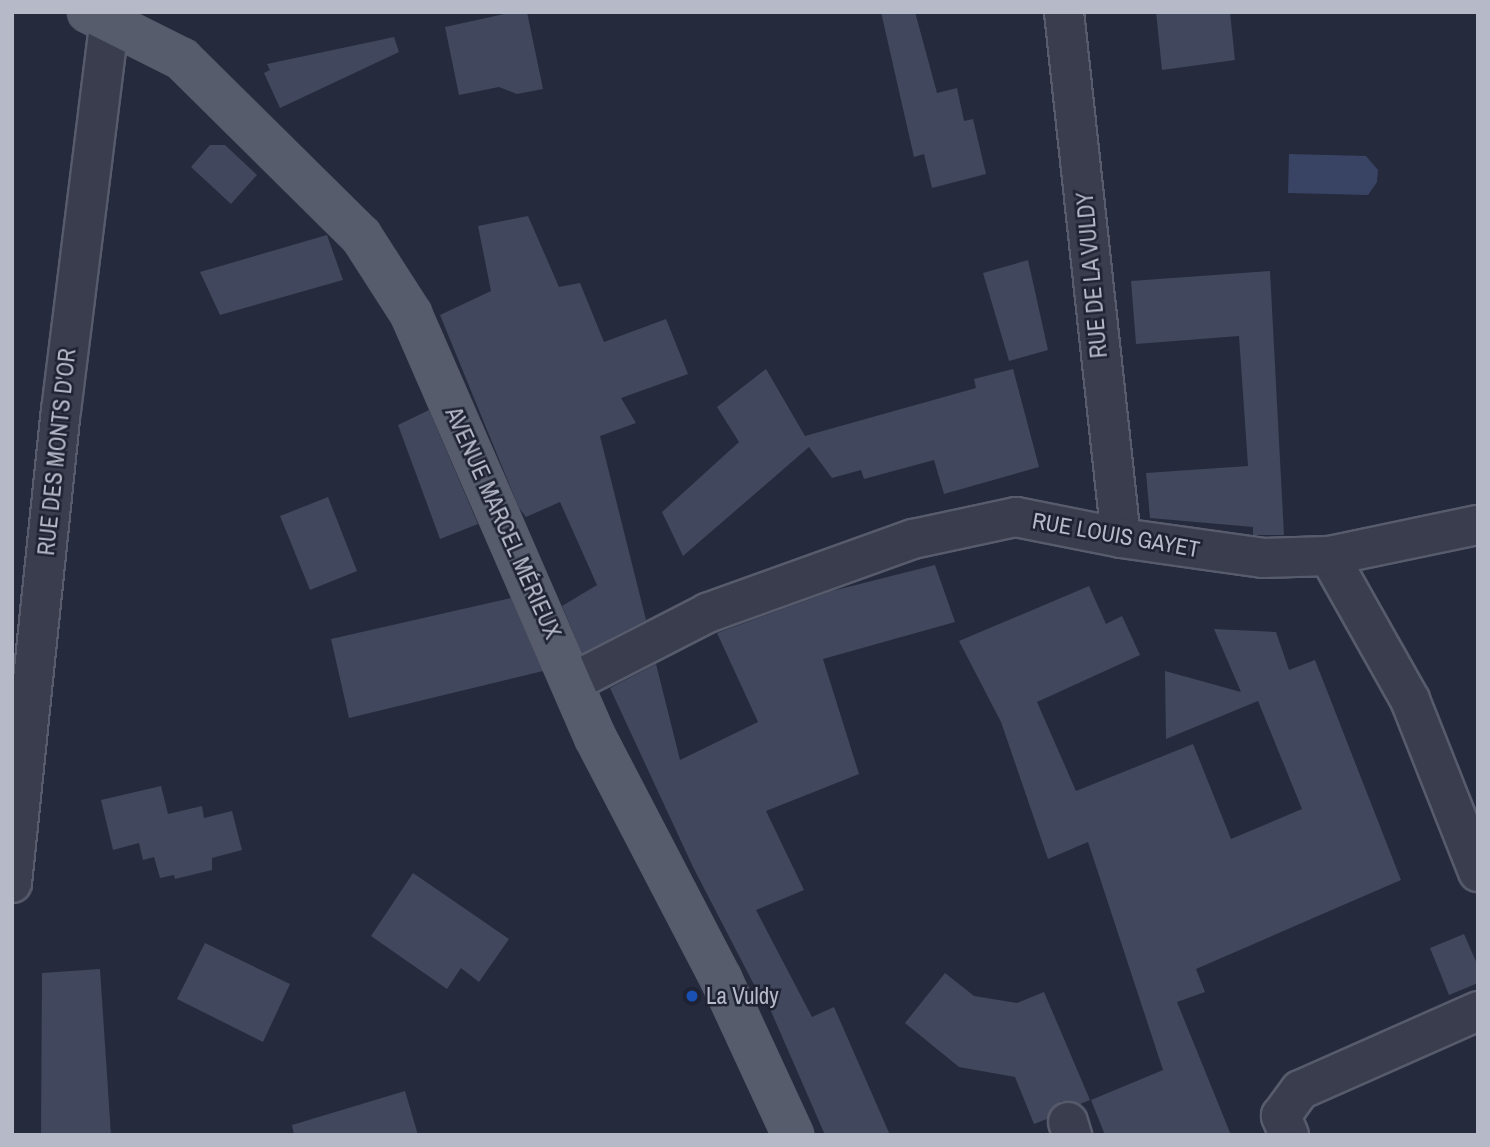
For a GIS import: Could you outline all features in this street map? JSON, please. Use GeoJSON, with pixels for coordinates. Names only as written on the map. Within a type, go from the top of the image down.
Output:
{"type":"FeatureCollection","features":[{"type":"Feature","properties":{"kind":"main road","name":"AVENUE MARCEL MÉRIEUX"},"geometry":{"type":"LineString","coordinates":[[103,15],[182,60],[361,236],[411,314],[595,737],[722,979],[793,1135]]}},
{"type":"Feature","properties":{"kind":"street","name":"RUE DE LA VULDY"},"geometry":{"type":"LineString","coordinates":[[1064,12],[1121,538]]}},
{"type":"Feature","properties":{"kind":"street","name":"RUE DES MONTS D'OR"},"geometry":{"type":"LineString","coordinates":[[12,883],[25,636],[103,15]]}},
{"type":"Feature","properties":{"kind":"street","name":"RUE LOUIS GAYET"},"geometry":{"type":"LineString","coordinates":[[573,682],[707,613],[913,539],[1016,517],[1121,538],[1263,558],[1329,556],[1478,525]]}},
{"type":"Feature","properties":{"kind":"street"},"geometry":{"type":"LineString","coordinates":[[1329,556],[1410,700],[1478,872]]}},
{"type":"Feature","properties":{"kind":"street"},"geometry":{"type":"LineString","coordinates":[[1285,1134],[1281,1116],[1300,1090],[1478,1011]]}},
{"type":"Feature","properties":{"kind":"water"},"geometry":{"type":"Polygon","coordinates":[[[1289,154],[1366,156],[1378,170],[1377,182],[1368,195],[1288,193],[1289,154]]]}},
{"type":"Feature","properties":{"kind":"building"},"geometry":{"type":"Polygon","coordinates":[[[514,12],[527,12],[543,89],[517,94],[499,87],[459,95],[445,27],[514,12]]]}},
{"type":"Feature","properties":{"kind":"building"},"geometry":{"type":"Polygon","coordinates":[[[881,12],[915,12],[937,93],[957,88],[964,121],[973,119],[986,174],[932,188],[924,154],[914,157],[881,12]]]}},
{"type":"Feature","properties":{"kind":"building"},"geometry":{"type":"Polygon","coordinates":[[[1156,12],[1230,12],[1235,60],[1162,70],[1156,12]]]}},
{"type":"Feature","properties":{"kind":"building"},"geometry":{"type":"Polygon","coordinates":[[[394,37],[399,52],[280,108],[264,73],[270,70],[267,64],[394,37]]]}},
{"type":"Feature","properties":{"kind":"building"},"geometry":{"type":"Polygon","coordinates":[[[210,145],[225,145],[257,175],[231,204],[191,167],[210,145]]]}},
{"type":"Feature","properties":{"kind":"building"},"geometry":{"type":"Polygon","coordinates":[[[528,216],[559,287],[580,283],[604,342],[666,319],[688,374],[621,398],[636,423],[600,436],[646,620],[582,653],[562,606],[597,585],[560,502],[526,517],[519,508],[440,315],[491,291],[478,226],[528,216]]]}},
{"type":"Feature","properties":{"kind":"building"},"geometry":{"type":"Polygon","coordinates":[[[327,235],[343,280],[220,315],[200,272],[327,235]]]}},
{"type":"Feature","properties":{"kind":"building"},"geometry":{"type":"Polygon","coordinates":[[[1028,260],[1048,350],[1009,361],[983,273],[1028,260]]]}},
{"type":"Feature","properties":{"kind":"building"},"geometry":{"type":"Polygon","coordinates":[[[1270,271],[1284,535],[1253,535],[1253,527],[1150,518],[1146,473],[1248,466],[1239,336],[1136,344],[1131,281],[1270,271]]]}},
{"type":"Feature","properties":{"kind":"building"},"geometry":{"type":"Polygon","coordinates":[[[766,369],[805,436],[976,388],[974,379],[1013,369],[1039,467],[944,494],[934,460],[864,479],[861,470],[832,478],[809,447],[683,556],[662,512],[739,442],[717,407],[766,369]]]}},
{"type":"Feature","properties":{"kind":"building"},"geometry":{"type":"Polygon","coordinates":[[[429,410],[478,524],[440,539],[398,425],[429,410]]]}},
{"type":"Feature","properties":{"kind":"building"},"geometry":{"type":"Polygon","coordinates":[[[328,497],[357,571],[310,590],[280,516],[328,497]]]}},
{"type":"Feature","properties":{"kind":"building"},"geometry":{"type":"Polygon","coordinates":[[[935,565],[955,622],[823,659],[859,774],[766,811],[804,890],[756,910],[812,1017],[834,1007],[890,1135],[825,1135],[767,1002],[764,1004],[693,867],[610,688],[656,664],[680,760],[758,722],[717,633],[832,591],[935,565]]]}},
{"type":"Feature","properties":{"kind":"building"},"geometry":{"type":"Polygon","coordinates":[[[1089,586],[1106,624],[1122,616],[1140,655],[1037,702],[1076,791],[1193,744],[1231,839],[1302,809],[1258,701],[1166,739],[1165,671],[1241,692],[1214,629],[1276,632],[1289,670],[1315,660],[1401,880],[1196,969],[1205,992],[1177,1002],[1231,1135],[1105,1135],[1091,1100],[1163,1070],[1088,842],[1048,859],[1001,722],[959,641],[1089,586]]]}},
{"type":"Feature","properties":{"kind":"building"},"geometry":{"type":"Polygon","coordinates":[[[511,598],[543,671],[349,718],[331,639],[511,598]]]}},
{"type":"Feature","properties":{"kind":"building"},"geometry":{"type":"Polygon","coordinates":[[[161,786],[168,814],[202,806],[204,818],[232,811],[242,850],[212,858],[212,870],[175,879],[174,875],[160,878],[154,857],[143,860],[139,843],[113,850],[101,800],[161,786]]]}},
{"type":"Feature","properties":{"kind":"building"},"geometry":{"type":"Polygon","coordinates":[[[413,873],[509,939],[479,982],[461,968],[447,989],[371,936],[413,873]]]}},
{"type":"Feature","properties":{"kind":"building"},"geometry":{"type":"Polygon","coordinates":[[[1464,934],[1478,966],[1478,983],[1449,995],[1430,948],[1464,934]]]}},
{"type":"Feature","properties":{"kind":"building"},"geometry":{"type":"Polygon","coordinates":[[[205,943],[290,984],[263,1042],[177,999],[205,943]]]}},
{"type":"Feature","properties":{"kind":"building"},"geometry":{"type":"Polygon","coordinates":[[[100,969],[111,1135],[41,1135],[42,973],[100,969]]]}},
{"type":"Feature","properties":{"kind":"building"},"geometry":{"type":"Polygon","coordinates":[[[945,973],[974,996],[1017,1003],[1044,992],[1090,1100],[1080,1104],[1061,1101],[1047,1119],[1034,1124],[1015,1077],[959,1067],[905,1023],[945,973]]]}},
{"type":"Feature","properties":{"kind":"building"},"geometry":{"type":"Polygon","coordinates":[[[405,1091],[418,1135],[294,1135],[292,1125],[405,1091]]]}},
{"type":"Feature","properties":{"kind":"place","name":"La Vuldy"},"geometry":{"type":"Point","coordinates":[692,996]}}]}
